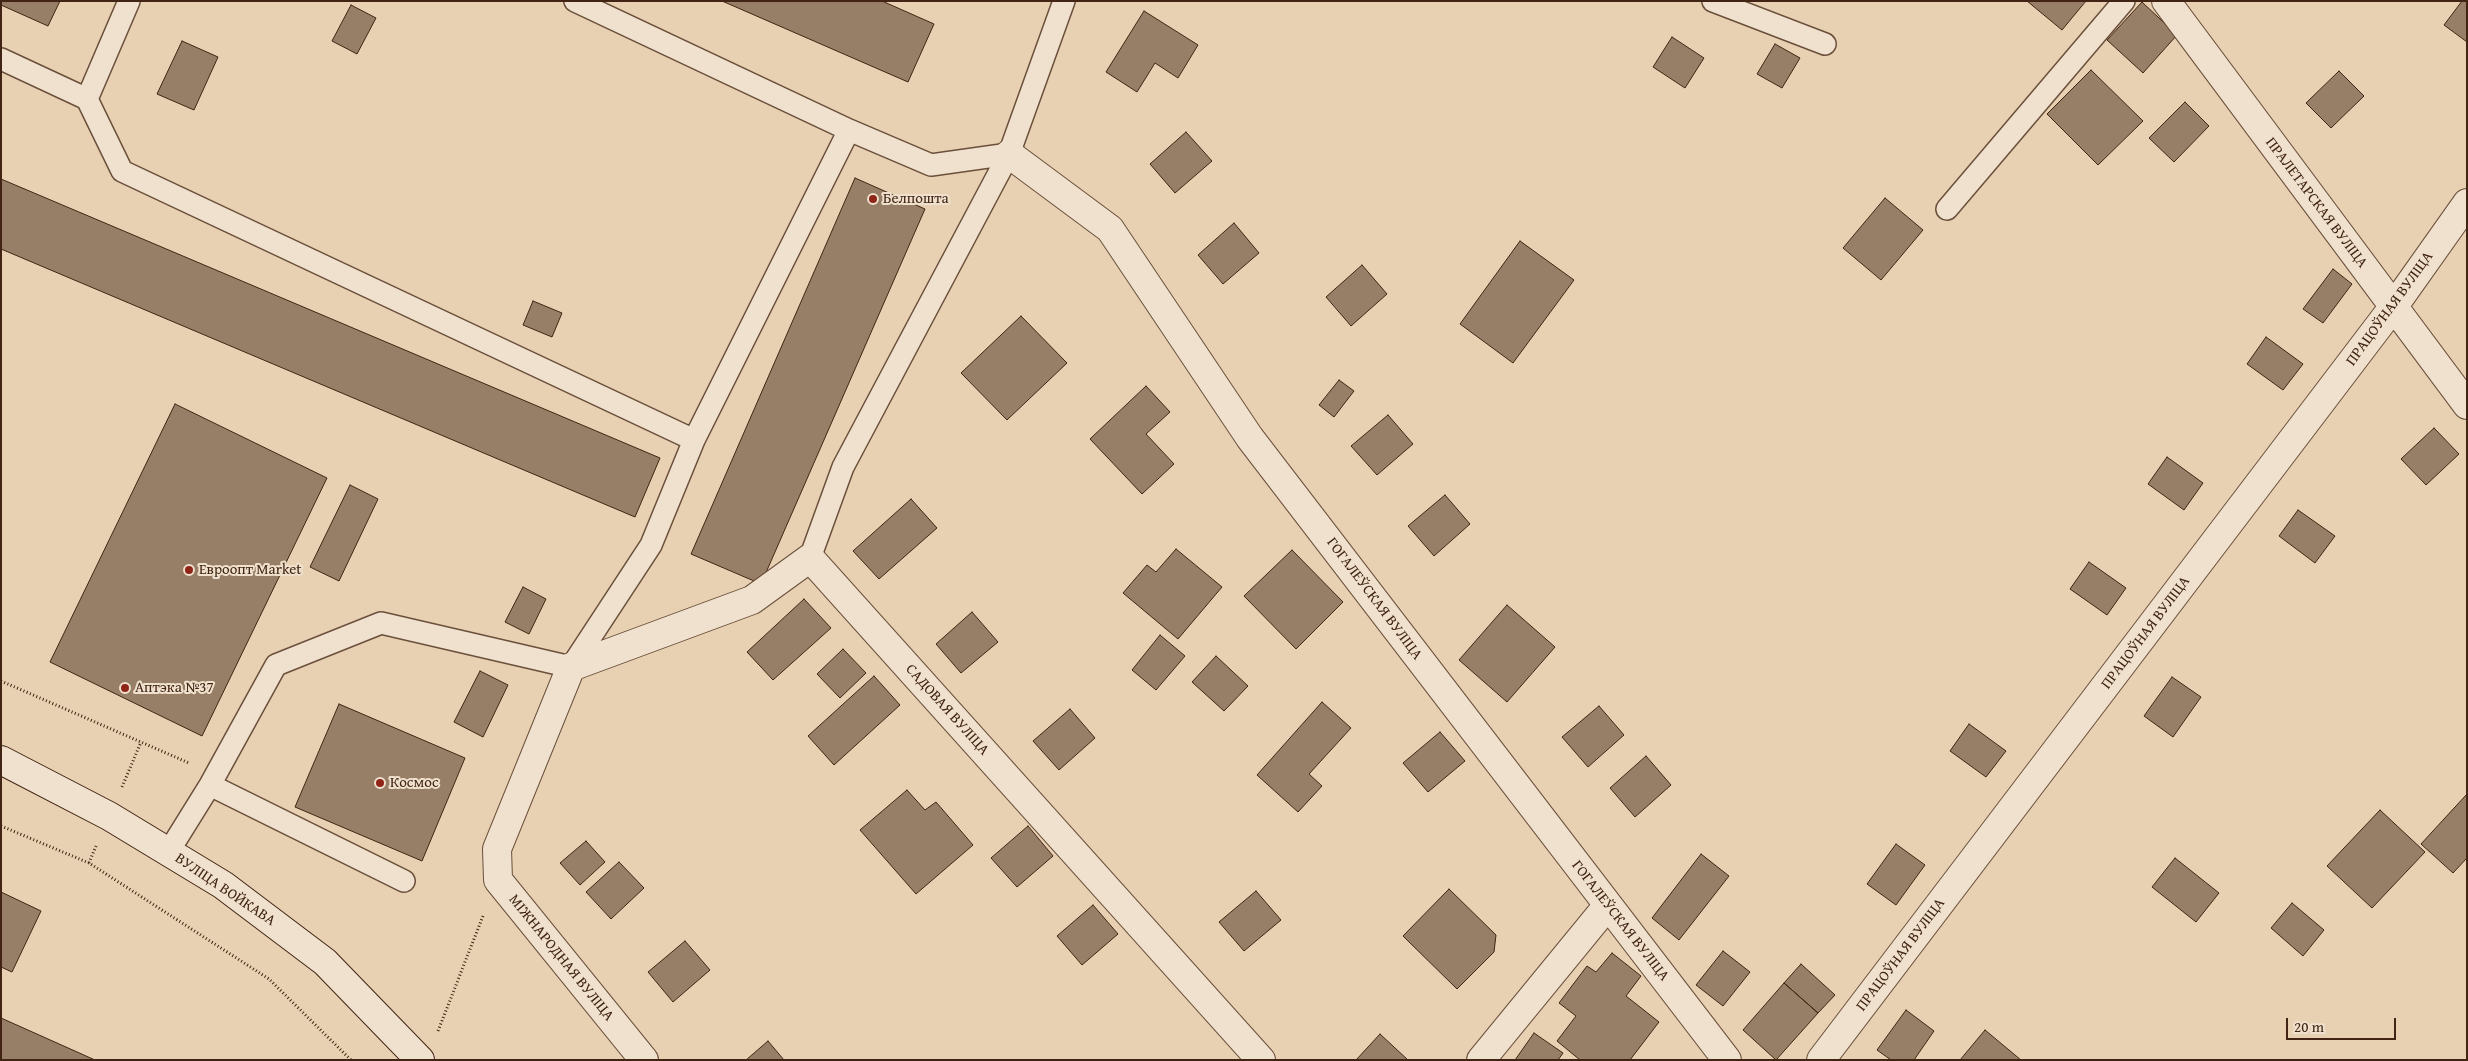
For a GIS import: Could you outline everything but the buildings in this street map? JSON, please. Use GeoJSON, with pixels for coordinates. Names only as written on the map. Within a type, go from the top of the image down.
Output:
{"type":"FeatureCollection","features":[{"type":"Feature","properties":{"kind":"street","name":"ПРАЛЕТАРСКАЯ ВУЛІЦА"},"geometry":{"type":"LineString","coordinates":[[2166,1],[2467,405]]}},
{"type":"Feature","properties":{"kind":"street","name":"ГОГАЛЕЎСКАЯ ВУЛІЦА"},"geometry":{"type":"LineString","coordinates":[[1009,154],[1110,229],[1250,438],[1727,1060]]}},
{"type":"Feature","properties":{"kind":"street","name":"ПРАЦОЎНАЯ ВУЛІЦА"},"geometry":{"type":"LineString","coordinates":[[1821,1060],[2394,306],[2467,203]]}},
{"type":"Feature","properties":{"kind":"street"},"geometry":{"type":"LineString","coordinates":[[571,667],[752,600],[810,558]]}},
{"type":"Feature","properties":{"kind":"street","name":"САДОВАЯ ВУЛІЦА"},"geometry":{"type":"LineString","coordinates":[[810,558],[1261,1060]]}},
{"type":"Feature","properties":{"kind":"street","name":"МІЖНАРОДНАЯ ВУЛІЦА"},"geometry":{"type":"LineString","coordinates":[[571,667],[497,849],[498,880],[644,1060]]}},
{"type":"Feature","properties":{"kind":"street","name":"ВУЛІЦА ВОЙКАВА"},"geometry":{"type":"LineString","coordinates":[[1,760],[109,816],[223,885],[325,962],[420,1060]]}},
{"type":"Feature","properties":{"kind":"street"},"geometry":{"type":"LineString","coordinates":[[1481,1060],[1608,906]]}},
{"type":"Feature","properties":{"kind":"lane"},"geometry":{"type":"LineString","coordinates":[[87,99],[129,1]]}},
{"type":"Feature","properties":{"kind":"lane"},"geometry":{"type":"LineString","coordinates":[[574,1],[849,130],[931,164],[1009,154]]}},
{"type":"Feature","properties":{"kind":"lane"},"geometry":{"type":"LineString","coordinates":[[810,558],[843,466],[1009,154],[1064,1]]}},
{"type":"Feature","properties":{"kind":"lane"},"geometry":{"type":"LineString","coordinates":[[1713,1],[1825,44]]}},
{"type":"Feature","properties":{"kind":"lane"},"geometry":{"type":"LineString","coordinates":[[1947,209],[2124,1]]}},
{"type":"Feature","properties":{"kind":"lane"},"geometry":{"type":"LineString","coordinates":[[1,59],[87,99],[122,171],[694,440]]}},
{"type":"Feature","properties":{"kind":"lane"},"geometry":{"type":"LineString","coordinates":[[169,851],[213,780],[276,665],[381,623],[571,667],[651,545],[694,440],[849,130]]}},
{"type":"Feature","properties":{"kind":"lane"},"geometry":{"type":"LineString","coordinates":[[213,780],[404,881]]}},
{"type":"Feature","properties":{"kind":"path"},"geometry":{"type":"LineString","coordinates":[[1,681],[213,780]]}},
{"type":"Feature","properties":{"kind":"path"},"geometry":{"type":"LineString","coordinates":[[1,826],[89,863],[269,979],[351,1060]]}},
{"type":"Feature","properties":{"kind":"path"},"geometry":{"type":"LineString","coordinates":[[438,1033],[498,880]]}},
{"type":"Feature","properties":{"kind":"place","name":"Белпошта"},"geometry":{"type":"Point","coordinates":[873,199]}},
{"type":"Feature","properties":{"kind":"place","name":"Евроопт Market"},"geometry":{"type":"Point","coordinates":[189,570]}},
{"type":"Feature","properties":{"kind":"place","name":"Аптэка №37"},"geometry":{"type":"Point","coordinates":[125,688]}},
{"type":"Feature","properties":{"kind":"place","name":"Космос"},"geometry":{"type":"Point","coordinates":[380,783]}}]}
